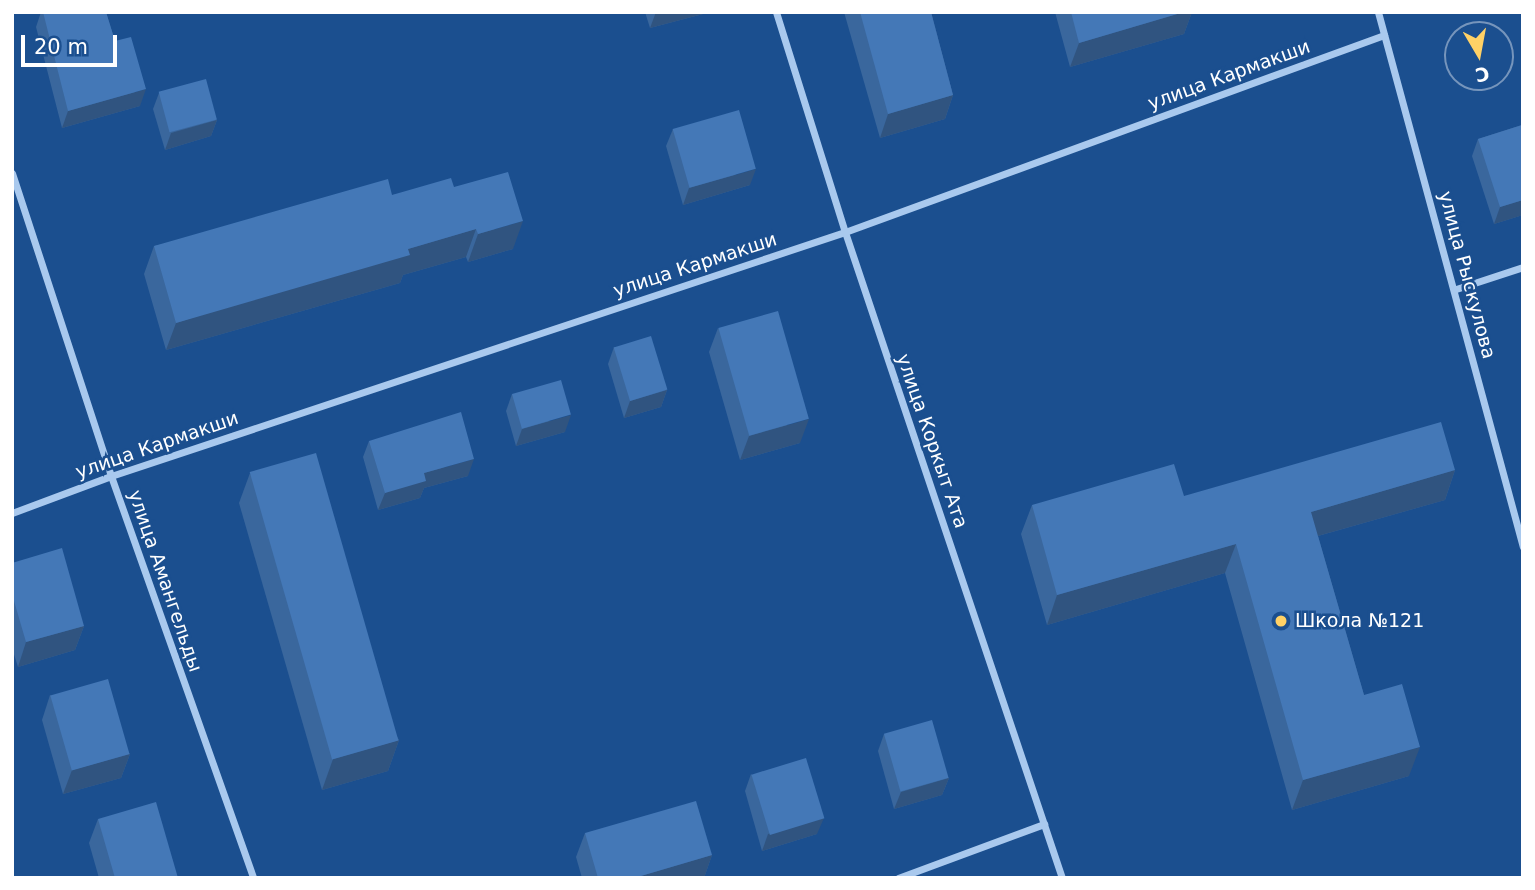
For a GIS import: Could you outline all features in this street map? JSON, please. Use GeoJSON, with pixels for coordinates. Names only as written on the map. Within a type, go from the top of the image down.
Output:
{"type":"FeatureCollection","features":[{"type":"Feature","properties":{"kind":"street","name":"улица Коркыт Ата"},"geometry":{"type":"LineString","coordinates":[[776,12],[845,232],[1062,878]]}},
{"type":"Feature","properties":{"kind":"street","name":"улица Рыскулова"},"geometry":{"type":"LineString","coordinates":[[1378,12],[1523,547]]}},
{"type":"Feature","properties":{"kind":"street","name":"улица Кармакши"},"geometry":{"type":"LineString","coordinates":[[12,513],[111,476],[845,232],[1384,35]]}},
{"type":"Feature","properties":{"kind":"street","name":"улица Амангельды"},"geometry":{"type":"LineString","coordinates":[[12,173],[111,476],[253,878]]}},
{"type":"Feature","properties":{"kind":"street"},"geometry":{"type":"LineString","coordinates":[[1455,289],[1523,267]]}},
{"type":"Feature","properties":{"kind":"street"},"geometry":{"type":"LineString","coordinates":[[898,878],[1044,824]]}},
{"type":"Feature","properties":{"kind":"building"},"geometry":{"type":"Polygon","coordinates":[[[43,12],[106,12],[115,41],[131,37],[146,89],[68,111],[43,12]]]}},
{"type":"Feature","properties":{"kind":"building"},"geometry":{"type":"Polygon","coordinates":[[[860,12],[931,12],[953,95],[888,114],[860,12]]]}},
{"type":"Feature","properties":{"kind":"building"},"geometry":{"type":"Polygon","coordinates":[[[1071,12],[1184,12],[1079,43],[1071,12]]]}},
{"type":"Feature","properties":{"kind":"building"},"geometry":{"type":"Polygon","coordinates":[[[206,79],[217,120],[170,132],[159,92],[206,79]]]}},
{"type":"Feature","properties":{"kind":"building"},"geometry":{"type":"Polygon","coordinates":[[[739,110],[756,169],[689,188],[673,129],[739,110]]]}},
{"type":"Feature","properties":{"kind":"building"},"geometry":{"type":"Polygon","coordinates":[[[1522,125],[1523,200],[1500,207],[1478,139],[1522,125]]]}},
{"type":"Feature","properties":{"kind":"building"},"geometry":{"type":"Polygon","coordinates":[[[508,172],[523,221],[478,234],[476,229],[408,249],[410,255],[176,323],[154,246],[388,179],[392,195],[451,178],[454,187],[508,172]]]}},
{"type":"Feature","properties":{"kind":"building"},"geometry":{"type":"Polygon","coordinates":[[[778,311],[809,419],[749,436],[718,328],[778,311]]]}},
{"type":"Feature","properties":{"kind":"building"},"geometry":{"type":"Polygon","coordinates":[[[651,336],[667,390],[630,401],[614,347],[651,336]]]}},
{"type":"Feature","properties":{"kind":"building"},"geometry":{"type":"Polygon","coordinates":[[[561,380],[571,415],[522,429],[512,394],[561,380]]]}},
{"type":"Feature","properties":{"kind":"building"},"geometry":{"type":"Polygon","coordinates":[[[461,412],[474,459],[424,473],[426,481],[385,493],[369,441],[461,412]]]}},
{"type":"Feature","properties":{"kind":"building"},"geometry":{"type":"Polygon","coordinates":[[[1441,422],[1455,470],[1311,512],[1364,695],[1402,684],[1420,747],[1303,780],[1236,544],[1057,595],[1032,505],[1174,464],[1184,496],[1441,422]]]}},
{"type":"Feature","properties":{"kind":"building"},"geometry":{"type":"Polygon","coordinates":[[[316,453],[398,740],[332,759],[250,472],[316,453]]]}},
{"type":"Feature","properties":{"kind":"building"},"geometry":{"type":"Polygon","coordinates":[[[62,548],[84,626],[26,642],[12,594],[12,563],[62,548]]]}},
{"type":"Feature","properties":{"kind":"building"},"geometry":{"type":"Polygon","coordinates":[[[108,679],[129,754],[72,771],[50,696],[108,679]]]}},
{"type":"Feature","properties":{"kind":"building"},"geometry":{"type":"Polygon","coordinates":[[[932,720],[949,778],[900,791],[884,734],[932,720]]]}},
{"type":"Feature","properties":{"kind":"building"},"geometry":{"type":"Polygon","coordinates":[[[806,758],[824,818],[770,835],[751,775],[806,758]]]}},
{"type":"Feature","properties":{"kind":"building"},"geometry":{"type":"Polygon","coordinates":[[[696,801],[712,855],[634,878],[598,878],[585,833],[696,801]]]}},
{"type":"Feature","properties":{"kind":"building"},"geometry":{"type":"Polygon","coordinates":[[[156,802],[178,878],[115,878],[98,819],[156,802]]]}},
{"type":"Feature","properties":{"kind":"place","name":"Школа №121"},"geometry":{"type":"Point","coordinates":[1281,621]}}]}
